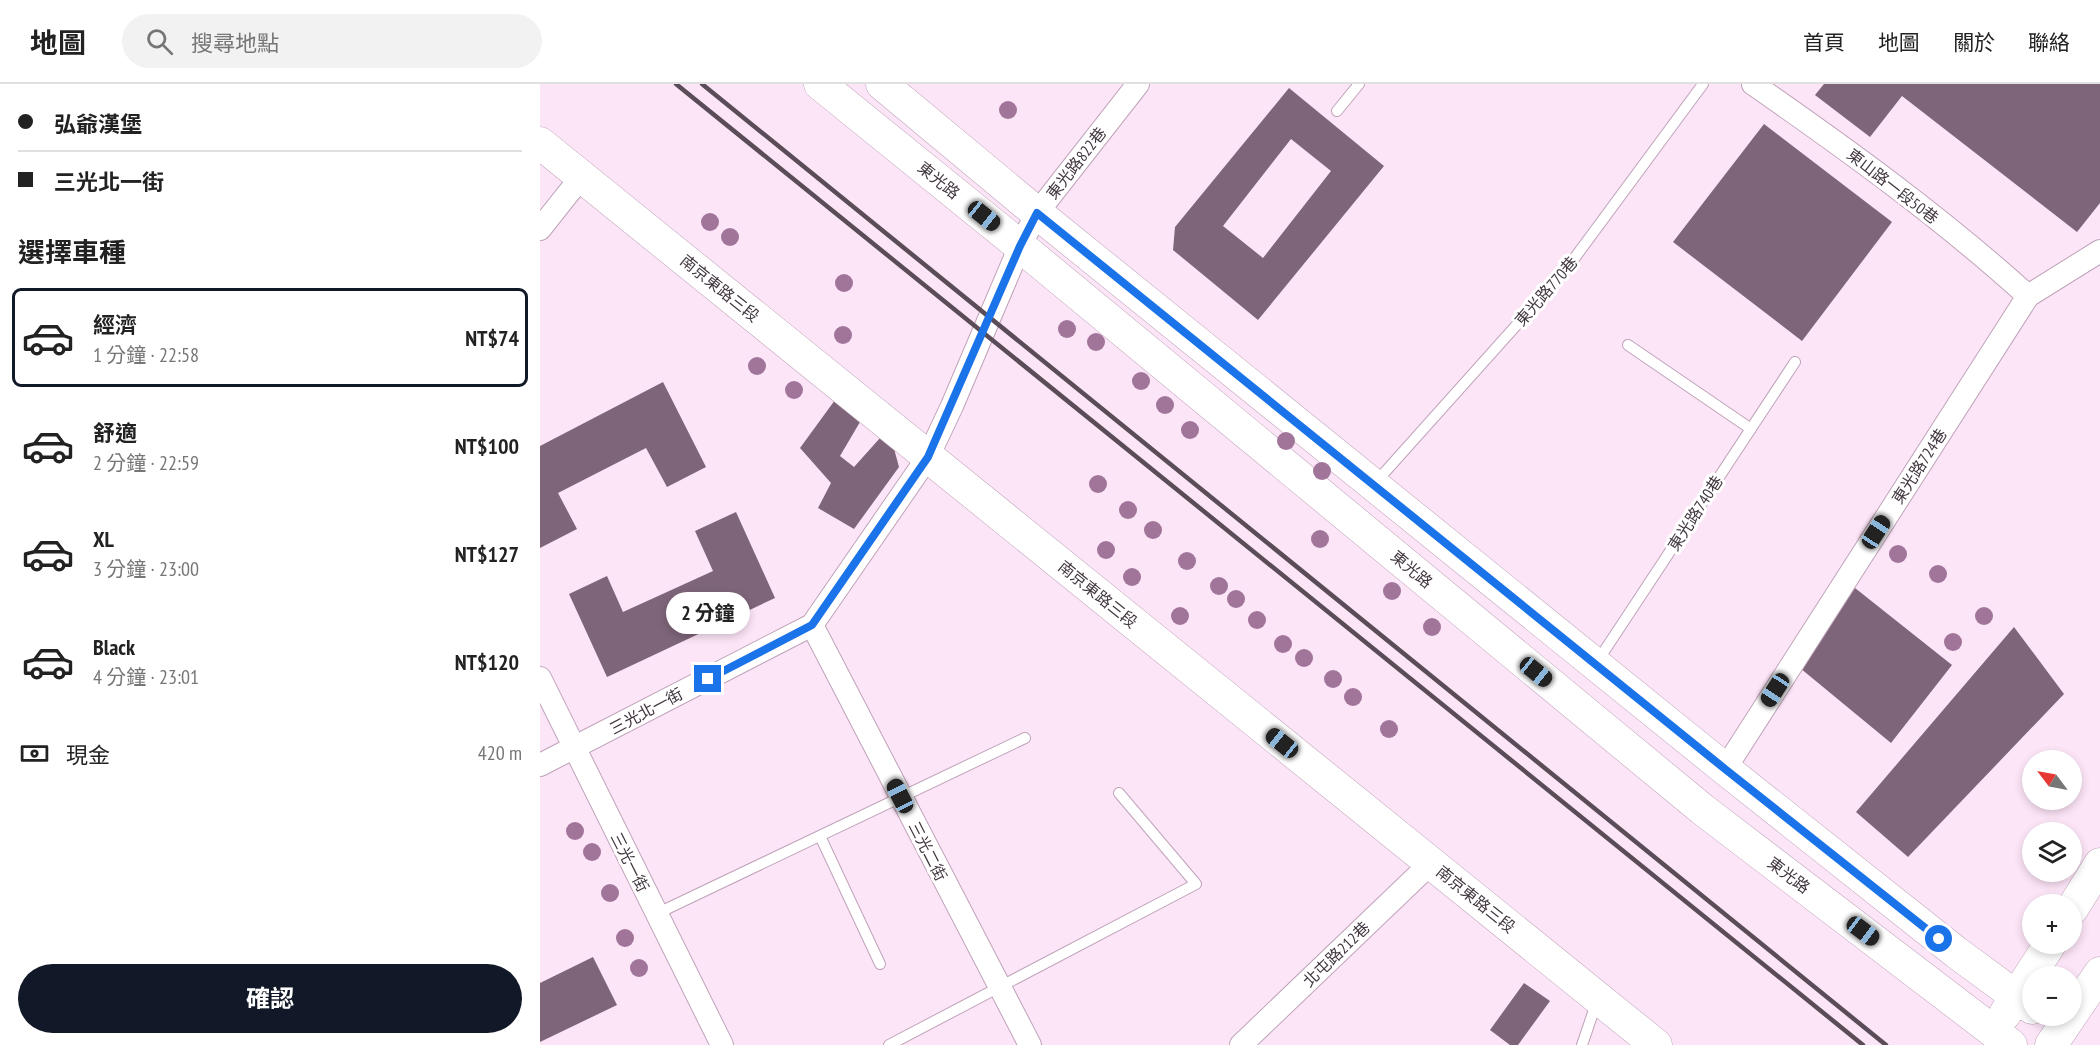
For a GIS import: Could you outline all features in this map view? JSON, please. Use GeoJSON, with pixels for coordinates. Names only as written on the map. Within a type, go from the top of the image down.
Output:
{"type":"FeatureCollection","features":[{"type":"Feature","properties":{"kind":"street","name":"東光路"},"geometry":{"type":"LineString","coordinates":[[820,84],[1020,246],[1702,809],[1997,1041]]}},
{"type":"Feature","properties":{"kind":"street"},"geometry":{"type":"LineString","coordinates":[[882,84],[1037,213],[1725,769],[1957,953],[2022,1000]]}},
{"type":"Feature","properties":{"kind":"street","name":"東光路822巷"},"geometry":{"type":"LineString","coordinates":[[1020,246],[1037,213],[1138,84]]}},
{"type":"Feature","properties":{"kind":"street","name":"東山路一段50巷"},"geometry":{"type":"LineString","coordinates":[[1753,84],[1871,166],[2028,296]]}},
{"type":"Feature","properties":{"kind":"street","name":"南京東路三段"},"geometry":{"type":"LineString","coordinates":[[540,143],[1656,1045]]}},
{"type":"Feature","properties":{"kind":"street"},"geometry":{"type":"LineString","coordinates":[[540,229],[582,176]]}},
{"type":"Feature","properties":{"kind":"street","name":"三光北一街"},"geometry":{"type":"LineString","coordinates":[[540,765],[812,625],[928,457],[1020,246]]}},
{"type":"Feature","properties":{"kind":"street","name":"東光路724巷"},"geometry":{"type":"LineString","coordinates":[[1725,769],[2028,296],[2100,251]]}},
{"type":"Feature","properties":{"kind":"street","name":"三光二街"},"geometry":{"type":"LineString","coordinates":[[812,625],[1030,1045]]}},
{"type":"Feature","properties":{"kind":"street","name":"三光一街"},"geometry":{"type":"LineString","coordinates":[[540,678],[722,1045]]}},
{"type":"Feature","properties":{"kind":"street","name":"北屯路212巷"},"geometry":{"type":"LineString","coordinates":[[1241,1045],[1431,863]]}},
{"type":"Feature","properties":{"kind":"street"},"geometry":{"type":"LineString","coordinates":[[2081,894],[2100,864]]}},
{"type":"Feature","properties":{"kind":"street"},"geometry":{"type":"LineString","coordinates":[[2059,1034],[2100,973]]}},
{"type":"Feature","properties":{"kind":"street"},"geometry":{"type":"LineString","coordinates":[[1997,1041],[2022,1006]]}},
{"type":"Feature","properties":{"kind":"lane"},"geometry":{"type":"LineString","coordinates":[[1337,111],[1359,84]]}},
{"type":"Feature","properties":{"kind":"lane","name":"東光路770巷"},"geometry":{"type":"LineString","coordinates":[[1373,485],[1565,271],[1703,84]]}},
{"type":"Feature","properties":{"kind":"lane"},"geometry":{"type":"LineString","coordinates":[[1628,345],[1751,429]]}},
{"type":"Feature","properties":{"kind":"lane","name":"東光路740巷"},"geometry":{"type":"LineString","coordinates":[[1596,664],[1795,362]]}},
{"type":"Feature","properties":{"kind":"lane"},"geometry":{"type":"LineString","coordinates":[[656,914],[1024,738]]}},
{"type":"Feature","properties":{"kind":"lane"},"geometry":{"type":"LineString","coordinates":[[889,1045],[1196,884],[1119,793]]}},
{"type":"Feature","properties":{"kind":"lane"},"geometry":{"type":"LineString","coordinates":[[820,836],[880,964]]}},
{"type":"Feature","properties":{"kind":"lane"},"geometry":{"type":"LineString","coordinates":[[1582,1045],[1598,998]]}},
{"type":"Feature","properties":{"kind":"building"},"geometry":{"type":"Polygon","coordinates":[[[1824,84],[2100,84],[2100,203],[2077,232],[1902,96],[1870,137],[1815,95],[1824,84]]]}},
{"type":"Feature","properties":{"kind":"building"},"geometry":{"type":"Polygon","coordinates":[[[1289,88],[1384,166],[1258,320],[1173,250],[1175,227],[1289,88]],[[1291,139],[1223,226],[1263,258],[1331,171],[1291,139]]]}},
{"type":"Feature","properties":{"kind":"building"},"geometry":{"type":"Polygon","coordinates":[[[1764,124],[1892,222],[1802,341],[1673,242],[1764,124]]]}},
{"type":"Feature","properties":{"kind":"building"},"geometry":{"type":"Polygon","coordinates":[[[663,382],[706,467],[667,487],[646,448],[558,493],[577,529],[540,548],[540,446],[663,382]]]}},
{"type":"Feature","properties":{"kind":"building"},"geometry":{"type":"Polygon","coordinates":[[[835,400],[860,422],[840,456],[854,467],[880,438],[893,445],[899,467],[854,529],[818,508],[831,483],[800,448],[835,400]]]}},
{"type":"Feature","properties":{"kind":"building"},"geometry":{"type":"Polygon","coordinates":[[[736,512],[775,598],[607,677],[569,594],[607,576],[623,612],[713,571],[695,531],[736,512]]]}},
{"type":"Feature","properties":{"kind":"building"},"geometry":{"type":"Polygon","coordinates":[[[1855,588],[1952,665],[1891,743],[1800,668],[1855,588]]]}},
{"type":"Feature","properties":{"kind":"building"},"geometry":{"type":"Polygon","coordinates":[[[2014,627],[2064,694],[1908,857],[1856,812],[2014,627]]]}},
{"type":"Feature","properties":{"kind":"building"},"geometry":{"type":"Polygon","coordinates":[[[593,957],[617,1005],[540,1042],[540,983],[593,957]]]}},
{"type":"Feature","properties":{"kind":"building"},"geometry":{"type":"Polygon","coordinates":[[[1524,983],[1550,1001],[1518,1045],[1510,1045],[1490,1030],[1524,983]]]}},
{"type":"Feature","properties":{"kind":"railway"},"geometry":{"type":"LineString","coordinates":[[676,84],[1863,1045]]}},
{"type":"Feature","properties":{"kind":"railway"},"geometry":{"type":"LineString","coordinates":[[702,84],[1886,1045]]}},
{"type":"Feature","properties":{"kind":"route"},"geometry":{"type":"LineString","coordinates":[[708,679],[812,625],[928,457],[1020,246],[1037,213],[1939,939]]}}]}
